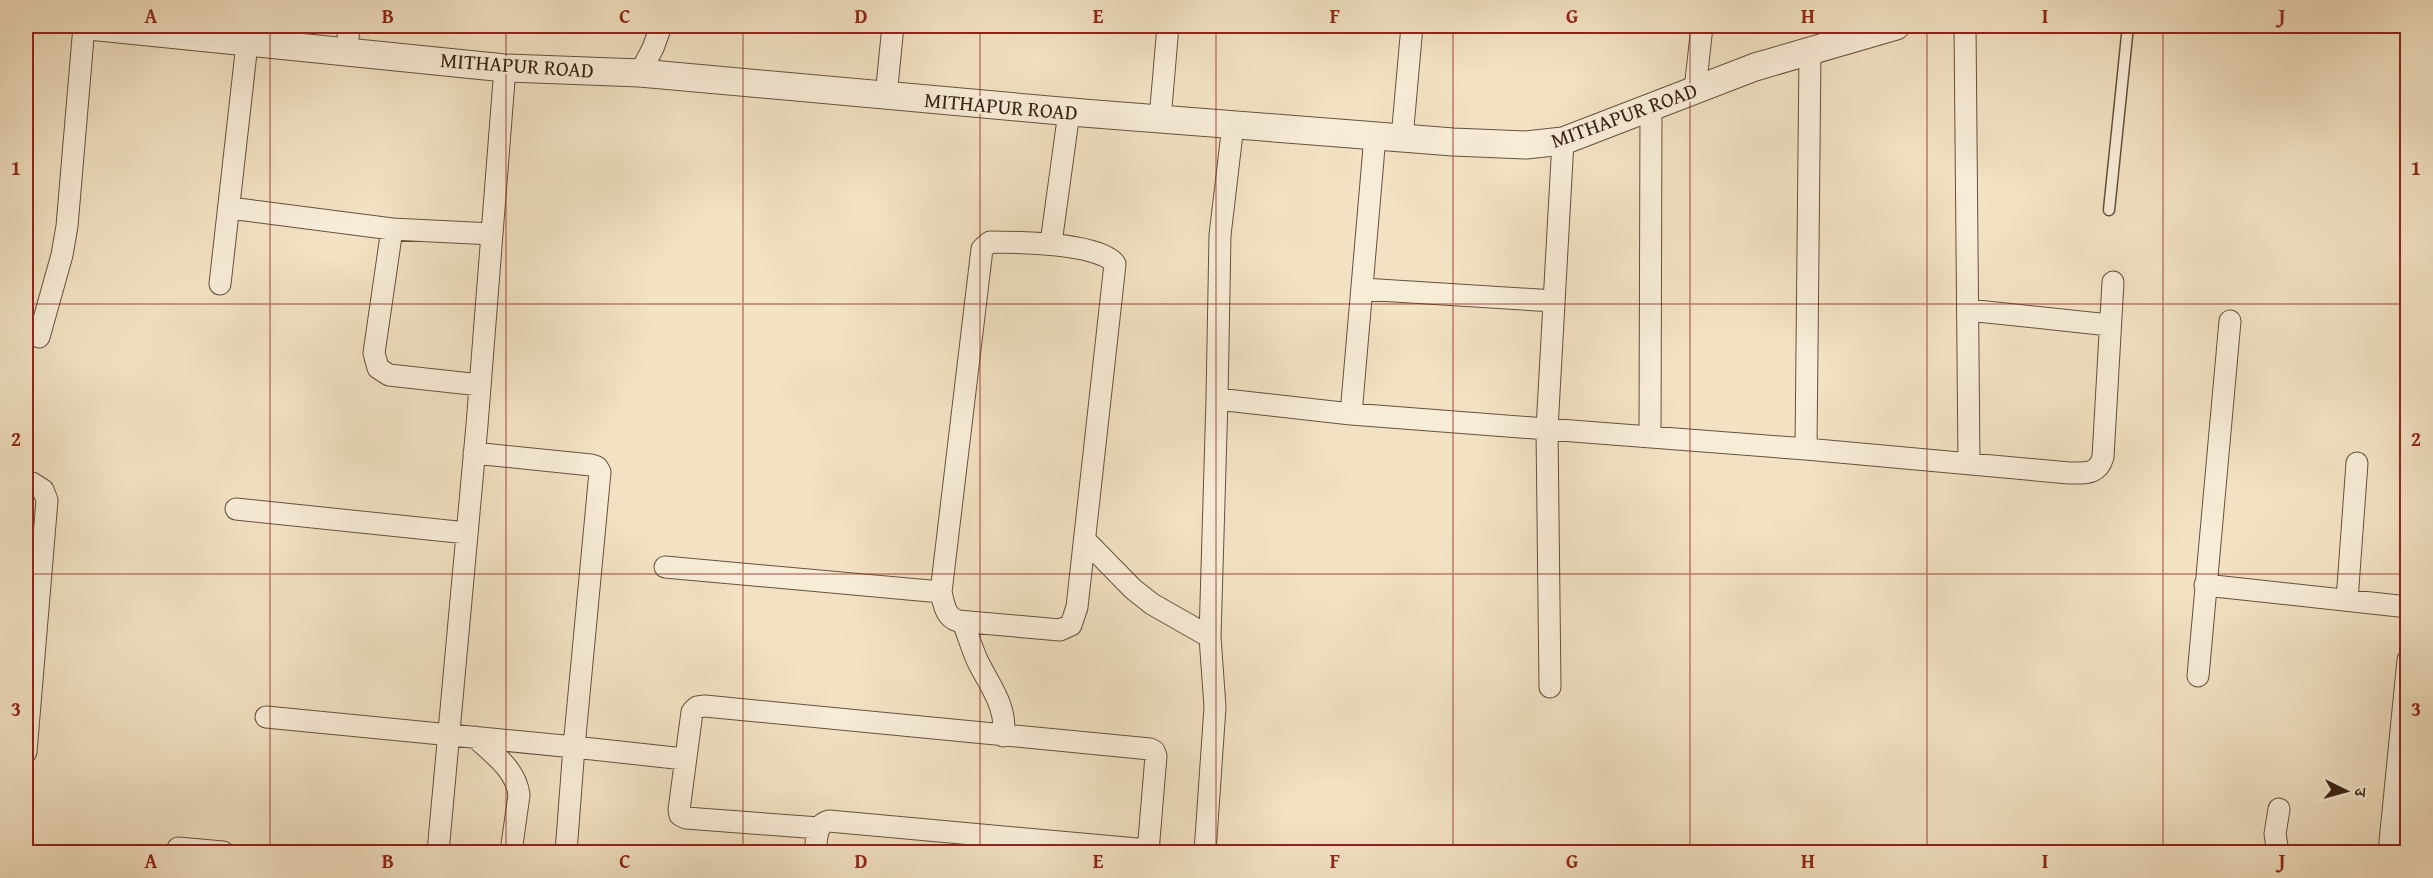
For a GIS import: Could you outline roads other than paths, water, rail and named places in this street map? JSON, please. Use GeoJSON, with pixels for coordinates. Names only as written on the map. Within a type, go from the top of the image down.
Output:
{"type":"FeatureCollection","features":[{"type":"Feature","properties":{"kind":"street"},"geometry":{"type":"LineString","coordinates":[[39,337],[62,255],[67,226],[84,26]]}},
{"type":"Feature","properties":{"kind":"street","name":"MITHAPUR ROAD"},"geometry":{"type":"LineString","coordinates":[[89,26],[348,38],[505,68],[640,73],[1070,112],[1389,137],[1526,145],[1563,141],[1755,67],[1810,51],[1845,33],[1896,26]]}},
{"type":"Feature","properties":{"kind":"street"},"geometry":{"type":"LineString","coordinates":[[640,73],[661,26]]}},
{"type":"Feature","properties":{"kind":"street"},"geometry":{"type":"LineString","coordinates":[[886,96],[893,26]]}},
{"type":"Feature","properties":{"kind":"street"},"geometry":{"type":"LineString","coordinates":[[1160,119],[1168,26]]}},
{"type":"Feature","properties":{"kind":"street"},"geometry":{"type":"LineString","coordinates":[[1351,414],[1363,289],[1389,137],[1412,26]]}},
{"type":"Feature","properties":{"kind":"street"},"geometry":{"type":"LineString","coordinates":[[1695,90],[1702,26]]}},
{"type":"Feature","properties":{"kind":"street"},"geometry":{"type":"LineString","coordinates":[[1965,26],[1969,464]]}},
{"type":"Feature","properties":{"kind":"street"},"geometry":{"type":"LineString","coordinates":[[220,284],[248,33]]}},
{"type":"Feature","properties":{"kind":"street"},"geometry":{"type":"LineString","coordinates":[[1806,449],[1810,51]]}},
{"type":"Feature","properties":{"kind":"street"},"geometry":{"type":"LineString","coordinates":[[438,852],[480,385],[505,68]]}},
{"type":"Feature","properties":{"kind":"street"},"geometry":{"type":"LineString","coordinates":[[1650,437],[1651,107]]}},
{"type":"Feature","properties":{"kind":"street"},"geometry":{"type":"LineString","coordinates":[[1051,243],[1070,112]]}},
{"type":"Feature","properties":{"kind":"street"},"geometry":{"type":"LineString","coordinates":[[1206,852],[1215,707],[1210,637],[1220,235],[1233,125]]}},
{"type":"Feature","properties":{"kind":"street"},"geometry":{"type":"LineString","coordinates":[[1550,687],[1547,429],[1563,141]]}},
{"type":"Feature","properties":{"kind":"street"},"geometry":{"type":"LineString","coordinates":[[230,208],[392,229],[492,234]]}},
{"type":"Feature","properties":{"kind":"street"},"geometry":{"type":"LineString","coordinates":[[392,229],[374,353],[378,368],[389,375],[480,385]]}},
{"type":"Feature","properties":{"kind":"street"},"geometry":{"type":"LineString","coordinates":[[990,242],[1051,243],[1101,255],[1110,258],[1115,264],[1085,540],[1077,607],[1073,622],[1067,628],[1060,630],[963,622],[950,617],[941,592],[982,249],[990,242]]}},
{"type":"Feature","properties":{"kind":"street"},"geometry":{"type":"LineString","coordinates":[[1217,399],[1351,414],[2090,473],[2098,467],[2103,457],[2113,282]]}},
{"type":"Feature","properties":{"kind":"street"},"geometry":{"type":"LineString","coordinates":[[1363,289],[1554,301]]}},
{"type":"Feature","properties":{"kind":"street"},"geometry":{"type":"LineString","coordinates":[[1968,310],[2109,325]]}},
{"type":"Feature","properties":{"kind":"street"},"geometry":{"type":"LineString","coordinates":[[2198,676],[2230,321]]}},
{"type":"Feature","properties":{"kind":"street"},"geometry":{"type":"LineString","coordinates":[[474,453],[591,465],[597,467],[600,472],[566,852]]}},
{"type":"Feature","properties":{"kind":"street"},"geometry":{"type":"LineString","coordinates":[[2347,600],[2357,463]]}},
{"type":"Feature","properties":{"kind":"street"},"geometry":{"type":"LineString","coordinates":[[26,482],[43,490],[47,500],[26,752]]}},
{"type":"Feature","properties":{"kind":"street"},"geometry":{"type":"LineString","coordinates":[[236,509],[467,533]]}},
{"type":"Feature","properties":{"kind":"street"},"geometry":{"type":"LineString","coordinates":[[1085,540],[1133,589],[1152,604],[1210,637]]}},
{"type":"Feature","properties":{"kind":"street"},"geometry":{"type":"LineString","coordinates":[[665,567],[941,592]]}},
{"type":"Feature","properties":{"kind":"street"},"geometry":{"type":"LineString","coordinates":[[2205,585],[2408,607]]}},
{"type":"Feature","properties":{"kind":"street"},"geometry":{"type":"LineString","coordinates":[[963,622],[977,659],[1003,712],[1004,736]]}},
{"type":"Feature","properties":{"kind":"street"},"geometry":{"type":"LineString","coordinates":[[2389,852],[2405,722],[2408,660]]}},
{"type":"Feature","properties":{"kind":"street"},"geometry":{"type":"LineString","coordinates":[[815,852],[819,828],[824,822],[829,821],[1148,851],[1156,756],[1154,751],[705,706],[698,707],[692,712],[679,810],[682,817],[819,828]]}},
{"type":"Feature","properties":{"kind":"street"},"geometry":{"type":"LineString","coordinates":[[266,717],[448,733],[684,759]]}},
{"type":"Feature","properties":{"kind":"street"},"geometry":{"type":"LineString","coordinates":[[475,737],[508,768],[518,787],[519,795],[511,852]]}},
{"type":"Feature","properties":{"kind":"street"},"geometry":{"type":"LineString","coordinates":[[2278,852],[2275,834],[2279,809]]}},
{"type":"Feature","properties":{"kind":"street"},"geometry":{"type":"LineString","coordinates":[[178,848],[223,852]]}},
{"type":"Feature","properties":{"kind":"lane"},"geometry":{"type":"LineString","coordinates":[[2109,210],[2128,26]]}}]}
